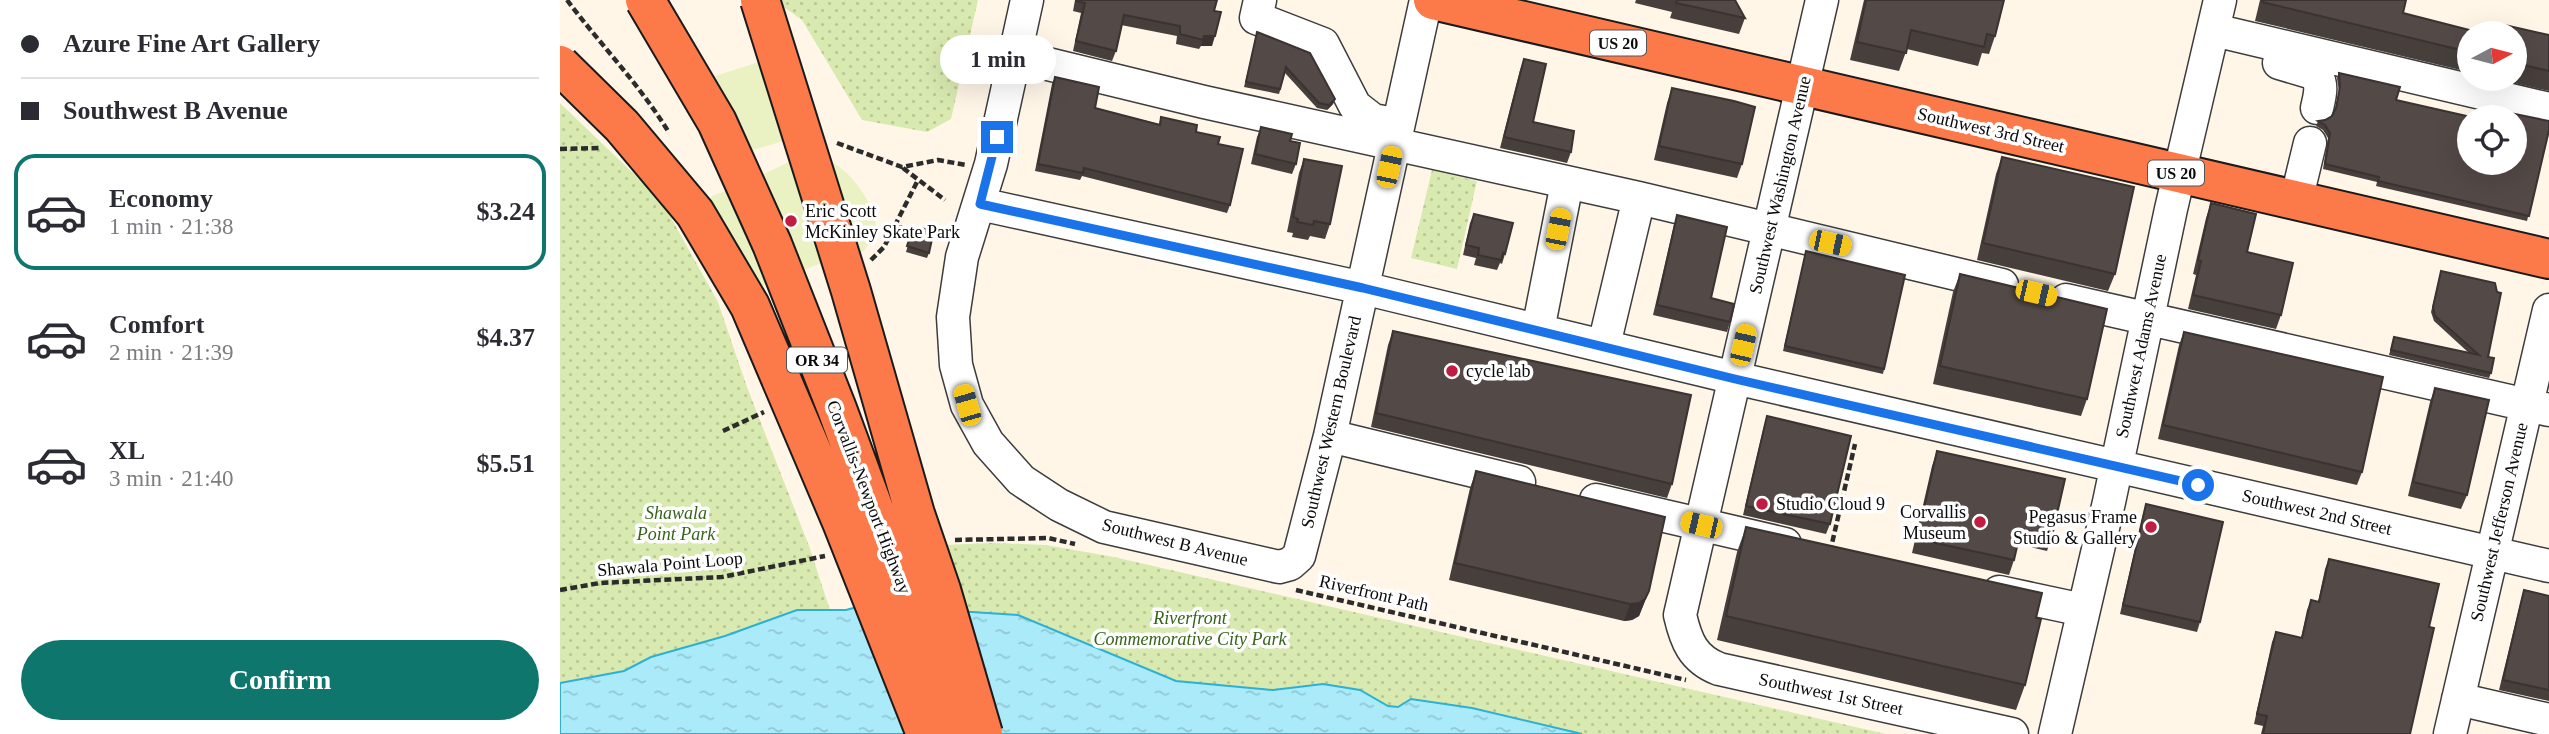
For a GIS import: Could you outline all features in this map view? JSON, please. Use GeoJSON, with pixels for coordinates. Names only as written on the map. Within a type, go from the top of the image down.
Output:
{"type":"FeatureCollection","features":[{"type":"Feature","properties":{"kind":"highway","name":"Corvallis-Newport Highway"},"geometry":{"type":"LineString","coordinates":[[645,0],[717,122],[772,244],[957,734]]}},
{"type":"Feature","properties":{"kind":"highway"},"geometry":{"type":"LineString","coordinates":[[760,0],[847,278],[982,734]]}},
{"type":"Feature","properties":{"kind":"highway","name":"Southwest 3rd Street"},"geometry":{"type":"LineString","coordinates":[[1433,0],[2549,259]]}},
{"type":"Feature","properties":{"kind":"highway"},"geometry":{"type":"LineString","coordinates":[[560,65],[622,126],[695,213],[750,306],[842,522],[926,734]]}},
{"type":"Feature","properties":{"kind":"street","name":"Southwest B Avenue"},"geometry":{"type":"LineString","coordinates":[[1027,0],[991,164],[962,257],[953,317],[956,365],[967,405],[983,433],[1021,480],[1059,505],[1104,527],[1279,567],[1290,564],[1299,556]]}},
{"type":"Feature","properties":{"kind":"street"},"geometry":{"type":"LineString","coordinates":[[1260,0],[1256,18],[1324,44],[1355,106],[1396,135]]}},
{"type":"Feature","properties":{"kind":"street","name":"Southwest Western Boulevard"},"geometry":{"type":"LineString","coordinates":[[1299,556],[1330,436],[1426,0]]}},
{"type":"Feature","properties":{"kind":"street","name":"Southwest Washington Avenue"},"geometry":{"type":"LineString","coordinates":[[1680,615],[1822,0]]}},
{"type":"Feature","properties":{"kind":"street"},"geometry":{"type":"LineString","coordinates":[[2214,26],[2316,74],[2321,90],[2318,108]]}},
{"type":"Feature","properties":{"kind":"street"},"geometry":{"type":"LineString","coordinates":[[2214,26],[2549,109]]}},
{"type":"Feature","properties":{"kind":"street","name":"Southwest Adams Avenue"},"geometry":{"type":"LineString","coordinates":[[2055,734],[2214,26]]}},
{"type":"Feature","properties":{"kind":"street"},"geometry":{"type":"LineString","coordinates":[[1015,56],[1204,103],[1396,135],[1567,183],[2537,408]]}},
{"type":"Feature","properties":{"kind":"street"},"geometry":{"type":"LineString","coordinates":[[2296,201],[2310,144]]}},
{"type":"Feature","properties":{"kind":"street"},"geometry":{"type":"LineString","coordinates":[[1538,330],[1567,183]]}},
{"type":"Feature","properties":{"kind":"street"},"geometry":{"type":"LineString","coordinates":[[1604,345],[1639,198]]}},
{"type":"Feature","properties":{"kind":"street","name":"Southwest 2nd Street"},"geometry":{"type":"LineString","coordinates":[[980,204],[1363,288],[1735,379],[2549,566]]}},
{"type":"Feature","properties":{"kind":"street","name":"Southwest Jefferson Avenue"},"geometry":{"type":"LineString","coordinates":[[2450,734],[2493,552],[2537,408],[2549,310]]}},
{"type":"Feature","properties":{"kind":"street"},"geometry":{"type":"LineString","coordinates":[[1330,436],[1829,554]]}},
{"type":"Feature","properties":{"kind":"street"},"geometry":{"type":"LineString","coordinates":[[1970,585],[2083,610]]}},
{"type":"Feature","properties":{"kind":"street","name":"Southwest 1st Street"},"geometry":{"type":"LineString","coordinates":[[1680,615],[1686,640],[1693,652],[1706,664],[1719,669],[2012,734]]}},
{"type":"Feature","properties":{"kind":"street"},"geometry":{"type":"LineString","coordinates":[[2458,699],[2549,720]]}},
{"type":"Feature","properties":{"kind":"path"},"geometry":{"type":"LineString","coordinates":[[567,0],[596,39],[650,102],[669,133]]}},
{"type":"Feature","properties":{"kind":"path"},"geometry":{"type":"LineString","coordinates":[[560,149],[613,148]]}},
{"type":"Feature","properties":{"kind":"path"},"geometry":{"type":"LineString","coordinates":[[902,167],[945,200]]}},
{"type":"Feature","properties":{"kind":"path"},"geometry":{"type":"LineString","coordinates":[[864,261],[875,257],[884,247],[918,180]]}},
{"type":"Feature","properties":{"kind":"path"},"geometry":{"type":"LineString","coordinates":[[895,226],[968,241]]}},
{"type":"Feature","properties":{"kind":"path"},"geometry":{"type":"LineString","coordinates":[[723,431],[764,414],[759,400]]}},
{"type":"Feature","properties":{"kind":"path"},"geometry":{"type":"LineString","coordinates":[[1829,554],[1855,444]]}},
{"type":"Feature","properties":{"kind":"path"},"geometry":{"type":"LineString","coordinates":[[946,540],[1048,538],[1083,545]]}},
{"type":"Feature","properties":{"kind":"path"},"geometry":{"type":"LineString","coordinates":[[818,544],[823,556],[837,555]]}},
{"type":"Feature","properties":{"kind":"path","name":"Shawala Point Loop"},"geometry":{"type":"LineString","coordinates":[[560,590],[600,583],[722,577],[823,556]]}},
{"type":"Feature","properties":{"kind":"path","name":"Riverfront Path"},"geometry":{"type":"LineString","coordinates":[[1284,588],[1698,683]]}},
{"type":"Feature","properties":{"kind":"green space"},"geometry":{"type":"Polygon","coordinates":[[[780,0],[978,0],[951,119],[927,132],[862,120],[802,20],[781,5],[780,0]]]}},
{"type":"Feature","properties":{"kind":"green space"},"geometry":{"type":"Polygon","coordinates":[[[784,54],[821,130],[729,157],[707,96],[715,76],[784,54]]]}},
{"type":"Feature","properties":{"kind":"green space","name":"Shawala Point Park"},"geometry":{"type":"Polygon","coordinates":[[[560,103],[661,200],[718,302],[747,387],[809,546],[830,610],[797,610],[725,636],[651,657],[624,671],[560,683],[560,103]]]}},
{"type":"Feature","properties":{"kind":"green space","name":"Eric Scott McKinley Skate Park"},"geometry":{"type":"Polygon","coordinates":[[[795,159],[828,161],[845,171],[867,200],[876,232],[861,253],[842,255],[760,287],[708,202],[712,196],[795,159]]]}},
{"type":"Feature","properties":{"kind":"green space"},"geometry":{"type":"Polygon","coordinates":[[[1432,170],[1477,181],[1457,269],[1411,258],[1432,170]]]}},
{"type":"Feature","properties":{"kind":"green space","name":"Riverfront Commemorative City Park"},"geometry":{"type":"Polygon","coordinates":[[[942,545],[1046,545],[1114,557],[1886,734],[1582,734],[1472,708],[1388,706],[1360,690],[1323,684],[1273,690],[1176,681],[1018,615],[961,612],[942,545]]]}},
{"type":"Feature","properties":{"kind":"water"},"geometry":{"type":"Polygon","coordinates":[[[864,605],[1018,615],[1176,681],[1273,690],[1323,684],[1360,690],[1388,706],[1398,707],[1411,699],[1472,708],[1582,734],[560,734],[560,683],[624,671],[651,657],[725,636],[797,610],[846,610],[864,605]]]}},
{"type":"Feature","properties":{"kind":"building"},"geometry":{"type":"Polygon","coordinates":[[[1076,0],[1217,0],[1214,11],[1221,12],[1215,36],[1204,36],[1203,40],[1180,34],[1180,26],[1124,15],[1116,51],[1076,41],[1085,3],[1076,0]]]}},
{"type":"Feature","properties":{"kind":"building"},"geometry":{"type":"Polygon","coordinates":[[[1677,0],[1735,0],[1745,18],[1676,3],[1677,0]]]}},
{"type":"Feature","properties":{"kind":"building"},"geometry":{"type":"Polygon","coordinates":[[[1866,0],[2004,0],[1995,36],[1987,34],[1984,47],[1911,30],[1906,53],[1857,42],[1866,0]]]}},
{"type":"Feature","properties":{"kind":"building"},"geometry":{"type":"Polygon","coordinates":[[[2406,0],[2403,13],[2457,27],[2457,49],[2262,2],[2406,0]]]}},
{"type":"Feature","properties":{"kind":"building"},"geometry":{"type":"Polygon","coordinates":[[[2527,30],[2549,35],[2549,71],[2527,66],[2527,30]]]}},
{"type":"Feature","properties":{"kind":"building"},"geometry":{"type":"Polygon","coordinates":[[[1257,32],[1310,53],[1335,99],[1329,105],[1319,103],[1286,67],[1280,89],[1246,82],[1257,32]]]}},
{"type":"Feature","properties":{"kind":"building"},"geometry":{"type":"Polygon","coordinates":[[[1524,59],[1546,64],[1533,122],[1574,131],[1571,152],[1504,137],[1524,59]]]}},
{"type":"Feature","properties":{"kind":"building"},"geometry":{"type":"Polygon","coordinates":[[[2339,73],[2400,87],[2396,100],[2457,114],[2457,175],[2527,175],[2527,117],[2549,121],[2529,216],[2378,181],[2379,177],[2325,164],[2330,133],[2325,125],[2318,121],[2332,116],[2340,87],[2339,73]]]}},
{"type":"Feature","properties":{"kind":"building"},"geometry":{"type":"Polygon","coordinates":[[[1055,77],[1099,87],[1095,108],[1160,125],[1161,117],[1197,125],[1196,132],[1220,137],[1218,144],[1243,149],[1230,205],[1084,168],[1083,173],[1038,164],[1055,77]]]}},
{"type":"Feature","properties":{"kind":"building"},"geometry":{"type":"Polygon","coordinates":[[[1672,88],[1755,107],[1742,164],[1659,146],[1672,88]]]}},
{"type":"Feature","properties":{"kind":"building"},"geometry":{"type":"Polygon","coordinates":[[[1261,127],[1292,134],[1290,141],[1300,143],[1296,164],[1255,154],[1261,127]]]}},
{"type":"Feature","properties":{"kind":"building"},"geometry":{"type":"Polygon","coordinates":[[[2002,157],[2134,187],[2115,274],[1983,243],[2002,157]]]}},
{"type":"Feature","properties":{"kind":"building"},"geometry":{"type":"Polygon","coordinates":[[[1304,159],[1342,166],[1330,224],[1297,222],[1298,219],[1293,217],[1304,159]]]}},
{"type":"Feature","properties":{"kind":"building"},"geometry":{"type":"Polygon","coordinates":[[[2211,203],[2256,214],[2247,252],[2293,263],[2281,315],[2193,295],[2211,203]]]}},
{"type":"Feature","properties":{"kind":"building"},"geometry":{"type":"Polygon","coordinates":[[[1474,214],[1513,223],[1501,260],[1478,255],[1479,248],[1466,245],[1474,214]]]}},
{"type":"Feature","properties":{"kind":"building"},"geometry":{"type":"Polygon","coordinates":[[[1677,215],[1727,227],[1711,298],[1734,304],[1730,322],[1657,305],[1677,215]]]}},
{"type":"Feature","properties":{"kind":"building"},"geometry":{"type":"Polygon","coordinates":[[[913,227],[934,230],[929,253],[907,246],[913,227]]]}},
{"type":"Feature","properties":{"kind":"building"},"geometry":{"type":"Polygon","coordinates":[[[1806,251],[1905,275],[1884,369],[1785,346],[1806,251]]]}},
{"type":"Feature","properties":{"kind":"building"},"geometry":{"type":"Polygon","coordinates":[[[2441,271],[2495,283],[2497,292],[2501,293],[2488,357],[2494,358],[2491,373],[2391,350],[2394,337],[2479,355],[2435,316],[2433,307],[2441,271]]]}},
{"type":"Feature","properties":{"kind":"building"},"geometry":{"type":"Polygon","coordinates":[[[1960,274],[2107,309],[2087,399],[1940,366],[1960,274]]]}},
{"type":"Feature","properties":{"kind":"building"},"geometry":{"type":"Polygon","coordinates":[[[1393,331],[1691,395],[1672,484],[1376,413],[1393,331]]]}},
{"type":"Feature","properties":{"kind":"building"},"geometry":{"type":"Polygon","coordinates":[[[2184,332],[2383,377],[2362,472],[2163,425],[2184,332]]]}},
{"type":"Feature","properties":{"kind":"building"},"geometry":{"type":"Polygon","coordinates":[[[2435,388],[2489,400],[2467,495],[2413,482],[2435,388]]]}},
{"type":"Feature","properties":{"kind":"building"},"geometry":{"type":"Polygon","coordinates":[[[1767,416],[1851,436],[1830,524],[1746,506],[1767,416]]]}},
{"type":"Feature","properties":{"kind":"building"},"geometry":{"type":"Polygon","coordinates":[[[1937,451],[2065,479],[2052,536],[2021,529],[2014,560],[1917,539],[1937,451]]]}},
{"type":"Feature","properties":{"kind":"building"},"geometry":{"type":"Polygon","coordinates":[[[1476,471],[1665,517],[1645,599],[1630,604],[1455,563],[1476,471]]]}},
{"type":"Feature","properties":{"kind":"building"},"geometry":{"type":"Polygon","coordinates":[[[2146,504],[2223,522],[2200,622],[2123,605],[2146,504]]]}},
{"type":"Feature","properties":{"kind":"building"},"geometry":{"type":"Polygon","coordinates":[[[1746,527],[2042,593],[2036,618],[2041,619],[2025,685],[1726,616],[1746,527]]]}},
{"type":"Feature","properties":{"kind":"building"},"geometry":{"type":"Polygon","coordinates":[[[2329,559],[2439,584],[2429,627],[2434,628],[2410,734],[2263,734],[2267,716],[2257,714],[2276,632],[2302,638],[2311,600],[2319,602],[2329,559]]]}},
{"type":"Feature","properties":{"kind":"building"},"geometry":{"type":"Polygon","coordinates":[[[2524,590],[2549,596],[2549,690],[2503,680],[2524,590]]]}},
{"type":"Feature","properties":{"kind":"place","name":"Eric Scott McKinley Skate Park"},"geometry":{"type":"Point","coordinates":[791,221]}},
{"type":"Feature","properties":{"kind":"place","name":"cycle lab"},"geometry":{"type":"Point","coordinates":[1452,371]}},
{"type":"Feature","properties":{"kind":"place","name":"Studio Cloud 9"},"geometry":{"type":"Point","coordinates":[1762,504]}},
{"type":"Feature","properties":{"kind":"place","name":"Corvallis Museum"},"geometry":{"type":"Point","coordinates":[1980,522]}},
{"type":"Feature","properties":{"kind":"place","name":"Pegasus Frame Studio & Gallery"},"geometry":{"type":"Point","coordinates":[2151,527]}},
{"type":"Feature","properties":{"kind":"route"},"geometry":{"type":"LineString","coordinates":[[997,137],[980,204],[1363,288],[1735,379],[2198,485]]}}]}
